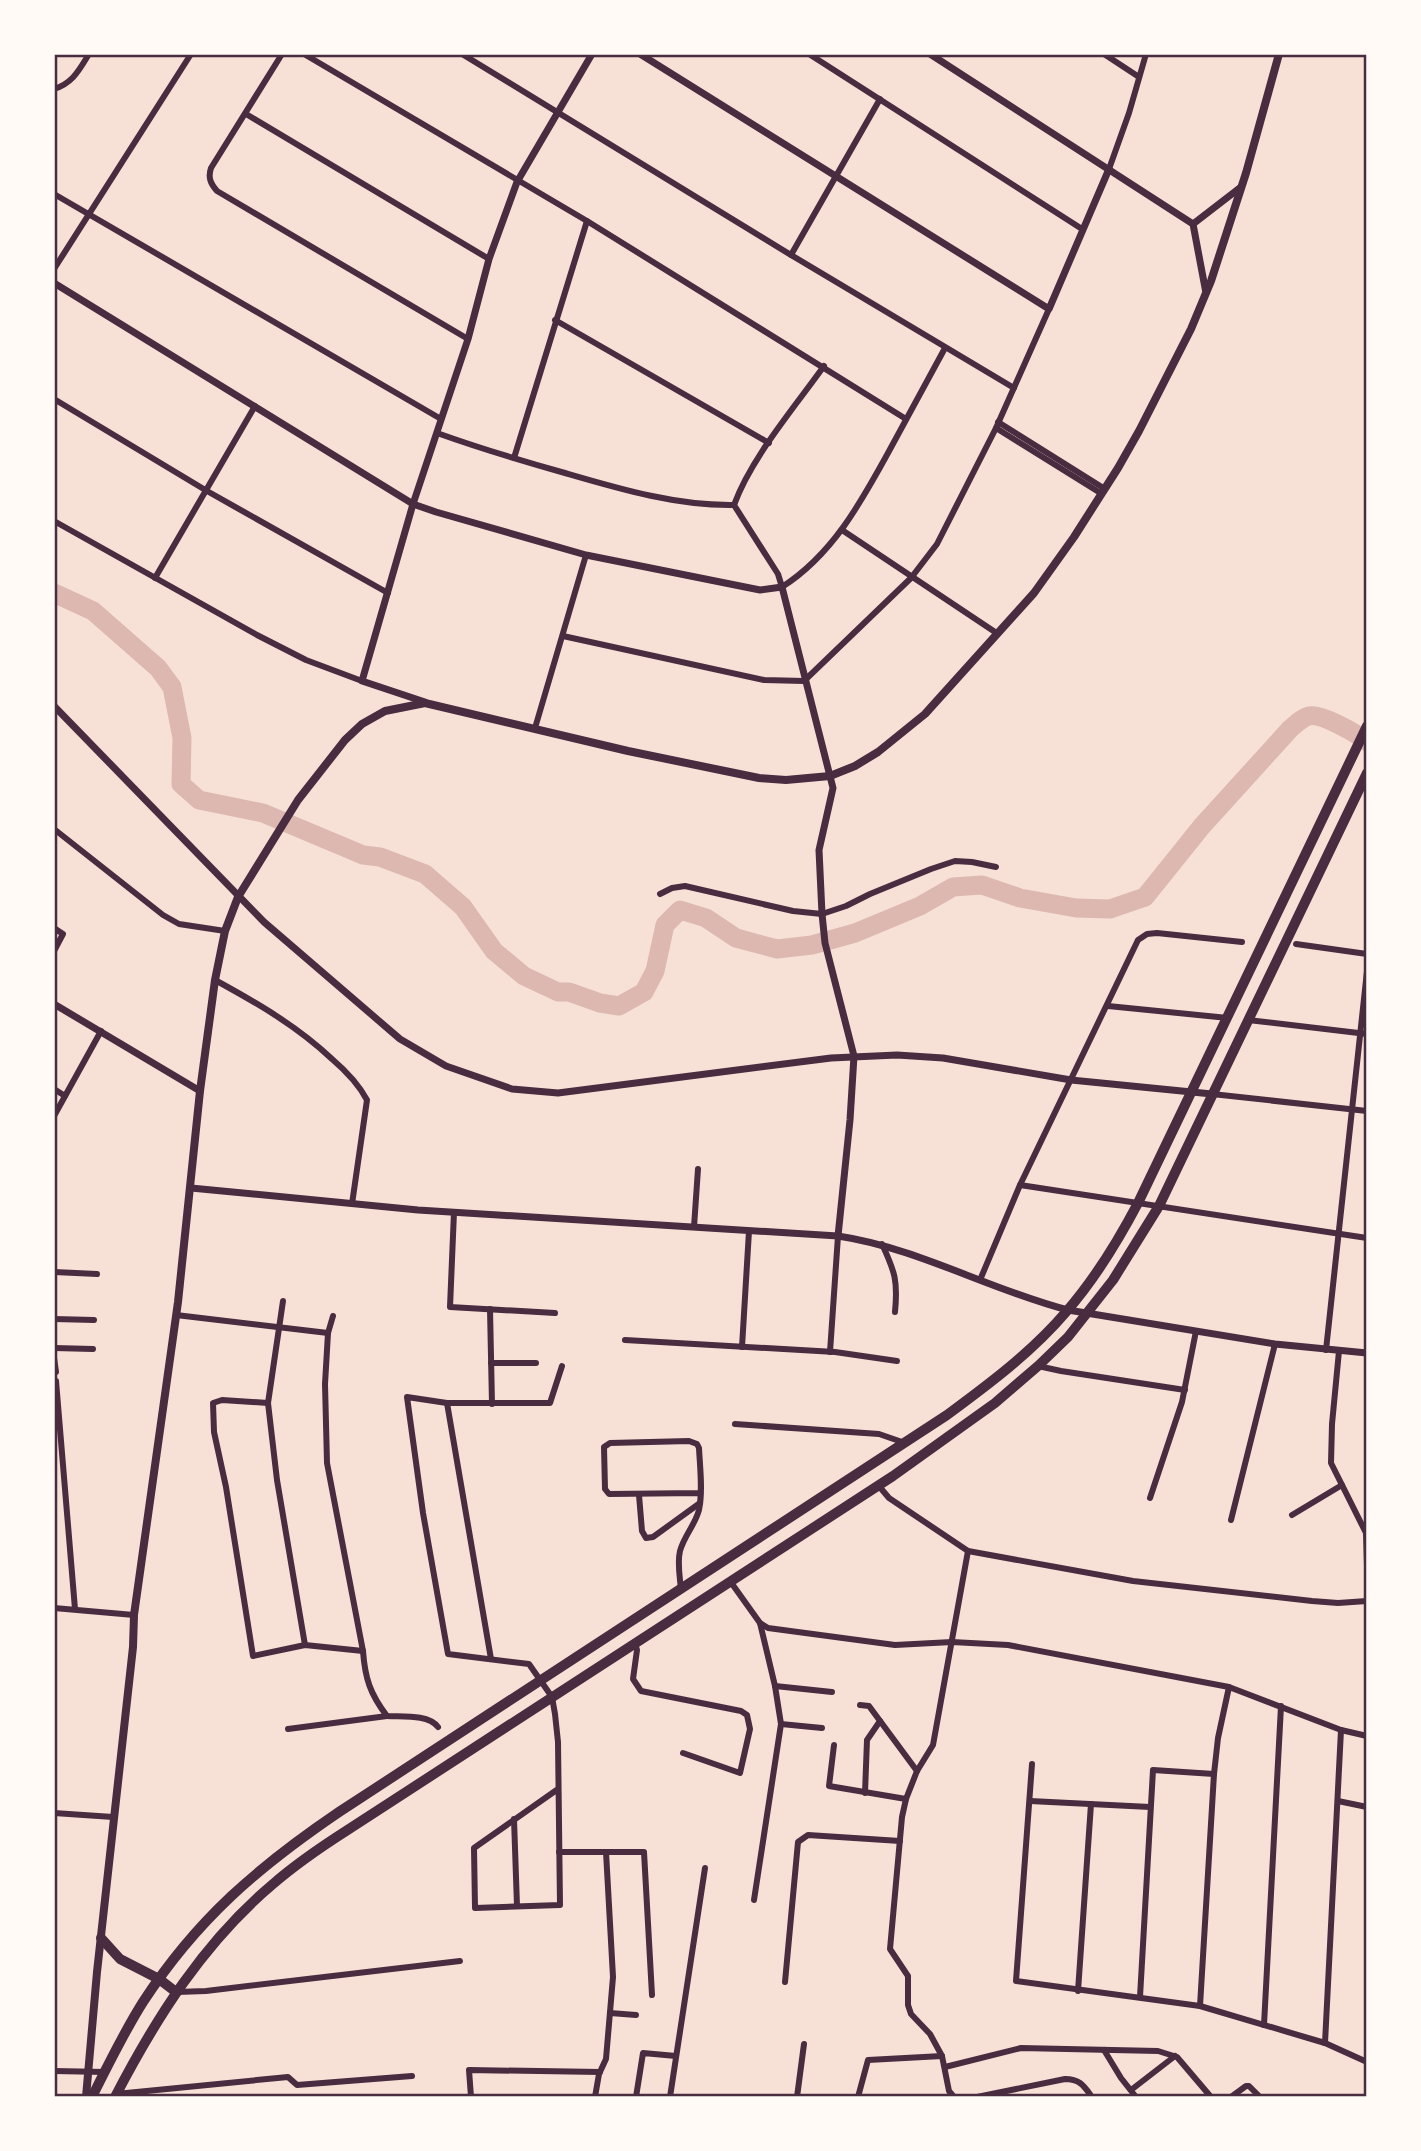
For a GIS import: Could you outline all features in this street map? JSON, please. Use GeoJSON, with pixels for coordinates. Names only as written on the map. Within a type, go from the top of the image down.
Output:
{"type":"FeatureCollection","features":[{"type":"Feature","properties":{"kind":"main road"},"geometry":{"type":"LineString","coordinates":[[86,2097],[113,1817],[133,1647],[134,1615],[184,1253],[200,1091],[215,980],[225,931],[238,897],[298,800],[345,740],[362,724],[385,711],[425,702],[628,751],[759,778],[786,780],[830,776],[855,766],[878,752],[925,714],[1034,593],[1104,491],[1139,431],[1191,329],[1206,293],[1241,187],[1279,54]]}},
{"type":"Feature","properties":{"kind":"main road"},"geometry":{"type":"LineString","coordinates":[[92,2097],[129,2026],[178,1953],[212,1915],[258,1871],[339,1812],[905,1443],[984,1388],[1023,1356],[1068,1310],[1124,1229],[1138,1203],[1367,726]]}},
{"type":"Feature","properties":{"kind":"main road"},"geometry":{"type":"LineString","coordinates":[[116,2095],[145,2040],[176,1992],[225,1932],[271,1886],[319,1849],[878,1485],[986,1410],[1038,1366],[1088,1314],[1114,1280],[1158,1206],[1365,776]]}},
{"type":"Feature","properties":{"kind":"main road"},"geometry":{"type":"LineString","coordinates":[[800,1511],[811,1528]]}},
{"type":"Feature","properties":{"kind":"main road"},"geometry":{"type":"LineString","coordinates":[[635,1619],[646,1635]]}},
{"type":"Feature","properties":{"kind":"main road"},"geometry":{"type":"LineString","coordinates":[[258,1871],[271,1886]]}},
{"type":"Feature","properties":{"kind":"main road"},"geometry":{"type":"LineString","coordinates":[[101,1938],[120,1959],[159,1979],[176,1992]]}},
{"type":"Feature","properties":{"kind":"street"},"geometry":{"type":"LineString","coordinates":[[54,89],[68,83],[89,54]]}},
{"type":"Feature","properties":{"kind":"street"},"geometry":{"type":"LineString","coordinates":[[54,269],[191,54]]}},
{"type":"Feature","properties":{"kind":"street"},"geometry":{"type":"LineString","coordinates":[[282,54],[211,168],[211,184],[217,191],[468,339]]}},
{"type":"Feature","properties":{"kind":"street"},"geometry":{"type":"LineString","coordinates":[[304,54],[587,221],[906,419]]}},
{"type":"Feature","properties":{"kind":"street"},"geometry":{"type":"LineString","coordinates":[[462,54],[790,255],[1014,388]]}},
{"type":"Feature","properties":{"kind":"street"},"geometry":{"type":"LineString","coordinates":[[362,681],[413,504],[468,339],[489,259],[517,182],[592,54]]}},
{"type":"Feature","properties":{"kind":"street"},"geometry":{"type":"LineString","coordinates":[[640,54],[1048,309]]}},
{"type":"Feature","properties":{"kind":"street"},"geometry":{"type":"LineString","coordinates":[[810,54],[1082,229]]}},
{"type":"Feature","properties":{"kind":"street"},"geometry":{"type":"LineString","coordinates":[[930,54],[1193,224],[1206,293]]}},
{"type":"Feature","properties":{"kind":"street"},"geometry":{"type":"LineString","coordinates":[[1104,54],[1139,77]]}},
{"type":"Feature","properties":{"kind":"street"},"geometry":{"type":"LineString","coordinates":[[563,636],[764,680],[804,681],[911,578],[937,544],[1014,388],[1109,169],[1146,54]]}},
{"type":"Feature","properties":{"kind":"street"},"geometry":{"type":"LineString","coordinates":[[790,255],[880,99]]}},
{"type":"Feature","properties":{"kind":"street"},"geometry":{"type":"LineString","coordinates":[[246,114],[489,259]]}},
{"type":"Feature","properties":{"kind":"street"},"geometry":{"type":"LineString","coordinates":[[1193,224],[1241,187]]}},
{"type":"Feature","properties":{"kind":"street"},"geometry":{"type":"LineString","coordinates":[[54,194],[441,419]]}},
{"type":"Feature","properties":{"kind":"street"},"geometry":{"type":"LineString","coordinates":[[513,458],[587,221]]}},
{"type":"Feature","properties":{"kind":"street"},"geometry":{"type":"LineString","coordinates":[[54,284],[413,504],[586,555],[760,590],[782,587],[799,576],[842,530],[945,348]]}},
{"type":"Feature","properties":{"kind":"street"},"geometry":{"type":"LineString","coordinates":[[555,320],[769,443]]}},
{"type":"Feature","properties":{"kind":"street"},"geometry":{"type":"LineString","coordinates":[[734,505],[740,489],[769,443],[824,366]]}},
{"type":"Feature","properties":{"kind":"street"},"geometry":{"type":"LineString","coordinates":[[54,399],[207,491],[388,593]]}},
{"type":"Feature","properties":{"kind":"street"},"geometry":{"type":"LineString","coordinates":[[155,578],[255,406]]}},
{"type":"Feature","properties":{"kind":"street"},"geometry":{"type":"LineString","coordinates":[[997,425],[1104,491]]}},
{"type":"Feature","properties":{"kind":"street"},"geometry":{"type":"LineString","coordinates":[[437,433],[613,487],[705,505],[734,505]]}},
{"type":"Feature","properties":{"kind":"street"},"geometry":{"type":"LineString","coordinates":[[734,505],[778,574],[833,788],[819,850],[822,917],[825,943],[854,1056],[830,1352]]}},
{"type":"Feature","properties":{"kind":"street"},"geometry":{"type":"LineString","coordinates":[[54,521],[306,660],[425,702]]}},
{"type":"Feature","properties":{"kind":"street"},"geometry":{"type":"LineString","coordinates":[[842,530],[998,634]]}},
{"type":"Feature","properties":{"kind":"street"},"geometry":{"type":"LineString","coordinates":[[535,728],[586,555]]}},
{"type":"Feature","properties":{"kind":"street"},"geometry":{"type":"LineString","coordinates":[[54,706],[264,922],[400,1038],[446,1066],[512,1089],[558,1093],[854,1056],[913,1055],[1071,1080],[1367,1111]]}},
{"type":"Feature","properties":{"kind":"street"},"geometry":{"type":"LineString","coordinates":[[54,830],[163,915],[179,924],[225,931]]}},
{"type":"Feature","properties":{"kind":"street"},"geometry":{"type":"LineString","coordinates":[[660,894],[685,886],[822,917],[955,861],[996,867]]}},
{"type":"Feature","properties":{"kind":"street"},"geometry":{"type":"LineString","coordinates":[[54,928],[63,934],[54,951]]}},
{"type":"Feature","properties":{"kind":"street"},"geometry":{"type":"LineString","coordinates":[[980,1280],[1020,1185],[1139,940],[1147,934],[1157,933],[1242,942]]}},
{"type":"Feature","properties":{"kind":"street"},"geometry":{"type":"LineString","coordinates":[[1296,944],[1367,954]]}},
{"type":"Feature","properties":{"kind":"street"},"geometry":{"type":"LineString","coordinates":[[1326,1350],[1351,1110],[1363,1034],[1367,971]]}},
{"type":"Feature","properties":{"kind":"street"},"geometry":{"type":"LineString","coordinates":[[215,980],[278,1015],[312,1040],[350,1076],[367,1100],[352,1204]]}},
{"type":"Feature","properties":{"kind":"street"},"geometry":{"type":"LineString","coordinates":[[54,1004],[200,1091]]}},
{"type":"Feature","properties":{"kind":"street"},"geometry":{"type":"LineString","coordinates":[[1108,1006],[1228,1018]]}},
{"type":"Feature","properties":{"kind":"street"},"geometry":{"type":"LineString","coordinates":[[1248,1020],[1363,1034]]}},
{"type":"Feature","properties":{"kind":"street"},"geometry":{"type":"LineString","coordinates":[[54,1116],[102,1031]]}},
{"type":"Feature","properties":{"kind":"street"},"geometry":{"type":"LineString","coordinates":[[54,1089],[65,1096]]}},
{"type":"Feature","properties":{"kind":"street"},"geometry":{"type":"LineString","coordinates":[[694,1227],[698,1169]]}},
{"type":"Feature","properties":{"kind":"street"},"geometry":{"type":"LineString","coordinates":[[1020,1185],[1367,1237]]}},
{"type":"Feature","properties":{"kind":"street"},"geometry":{"type":"LineString","coordinates":[[191,1188],[454,1212],[838,1236],[882,1244],[1068,1310],[1275,1344],[1367,1353]]}},
{"type":"Feature","properties":{"kind":"street"},"geometry":{"type":"LineString","coordinates":[[454,1212],[450,1307],[555,1313]]}},
{"type":"Feature","properties":{"kind":"street"},"geometry":{"type":"LineString","coordinates":[[742,1347],[749,1231]]}},
{"type":"Feature","properties":{"kind":"street"},"geometry":{"type":"LineString","coordinates":[[882,1244],[895,1274],[895,1312]]}},
{"type":"Feature","properties":{"kind":"street"},"geometry":{"type":"LineString","coordinates":[[54,1272],[97,1274]]}},
{"type":"Feature","properties":{"kind":"street"},"geometry":{"type":"LineString","coordinates":[[283,1301],[268,1403],[277,1480],[305,1645]]}},
{"type":"Feature","properties":{"kind":"street"},"geometry":{"type":"LineString","coordinates":[[490,1310],[492,1404]]}},
{"type":"Feature","properties":{"kind":"street"},"geometry":{"type":"LineString","coordinates":[[176,1315],[328,1333]]}},
{"type":"Feature","properties":{"kind":"street"},"geometry":{"type":"LineString","coordinates":[[333,1316],[328,1333],[325,1384],[327,1463],[363,1651],[365,1676],[375,1701],[387,1716]]}},
{"type":"Feature","properties":{"kind":"street"},"geometry":{"type":"LineString","coordinates":[[54,1319],[94,1320]]}},
{"type":"Feature","properties":{"kind":"street"},"geometry":{"type":"LineString","coordinates":[[1150,1498],[1185,1390],[1196,1331]]}},
{"type":"Feature","properties":{"kind":"street"},"geometry":{"type":"LineString","coordinates":[[625,1340],[830,1352],[897,1361]]}},
{"type":"Feature","properties":{"kind":"street"},"geometry":{"type":"LineString","coordinates":[[1231,1520],[1275,1344]]}},
{"type":"Feature","properties":{"kind":"street"},"geometry":{"type":"LineString","coordinates":[[54,1348],[93,1349]]}},
{"type":"Feature","properties":{"kind":"street"},"geometry":{"type":"LineString","coordinates":[[1339,1351],[1331,1463],[1366,1533],[1367,1565]]}},
{"type":"Feature","properties":{"kind":"street"},"geometry":{"type":"LineString","coordinates":[[54,1358],[56,1372]]}},
{"type":"Feature","properties":{"kind":"street"},"geometry":{"type":"LineString","coordinates":[[491,1363],[536,1363]]}},
{"type":"Feature","properties":{"kind":"street"},"geometry":{"type":"LineString","coordinates":[[558,1789],[474,1848],[475,1908],[560,1905],[557,1728],[552,1697],[529,1664],[448,1654],[423,1513],[407,1397],[447,1403],[550,1403],[562,1366]]}},
{"type":"Feature","properties":{"kind":"street"},"geometry":{"type":"LineString","coordinates":[[1038,1366],[1185,1390]]}},
{"type":"Feature","properties":{"kind":"street"},"geometry":{"type":"LineString","coordinates":[[55,1381],[75,1609]]}},
{"type":"Feature","properties":{"kind":"street"},"geometry":{"type":"LineString","coordinates":[[268,1403],[222,1399],[213,1403],[214,1432],[226,1487],[253,1656],[305,1645],[363,1651]]}},
{"type":"Feature","properties":{"kind":"street"},"geometry":{"type":"LineString","coordinates":[[447,1403],[491,1660]]}},
{"type":"Feature","properties":{"kind":"street"},"geometry":{"type":"LineString","coordinates":[[735,1424],[879,1434],[905,1443]]}},
{"type":"Feature","properties":{"kind":"street"},"geometry":{"type":"LineString","coordinates":[[681,1590],[680,1552],[700,1503],[700,1493],[699,1448],[695,1442],[606,1444],[603,1450],[605,1489],[613,1495],[700,1493]]}},
{"type":"Feature","properties":{"kind":"street"},"geometry":{"type":"LineString","coordinates":[[878,1485],[890,1498],[968,1551],[1133,1581],[1312,1601],[1367,1601]]}},
{"type":"Feature","properties":{"kind":"street"},"geometry":{"type":"LineString","coordinates":[[1292,1515],[1342,1485]]}},
{"type":"Feature","properties":{"kind":"street"},"geometry":{"type":"LineString","coordinates":[[639,1495],[642,1531],[646,1538],[653,1537],[700,1503]]}},
{"type":"Feature","properties":{"kind":"street"},"geometry":{"type":"LineString","coordinates":[[954,2097],[949,2091],[942,2056],[930,2034],[911,2014],[908,2005],[908,1976],[890,1949],[906,1799],[917,1771],[933,1745],[968,1551]]}},
{"type":"Feature","properties":{"kind":"street"},"geometry":{"type":"LineString","coordinates":[[730,1581],[760,1623],[781,1724],[754,1900]]}},
{"type":"Feature","properties":{"kind":"street"},"geometry":{"type":"LineString","coordinates":[[54,1608],[134,1615]]}},
{"type":"Feature","properties":{"kind":"street"},"geometry":{"type":"LineString","coordinates":[[760,1623],[768,1628],[895,1645],[952,1642],[1008,1645],[1229,1687],[1341,1730],[1367,1736]]}},
{"type":"Feature","properties":{"kind":"street"},"geometry":{"type":"LineString","coordinates":[[635,1643],[637,1650],[633,1679],[641,1691],[741,1711],[747,1715],[750,1729],[740,1773],[683,1753]]}},
{"type":"Feature","properties":{"kind":"street"},"geometry":{"type":"LineString","coordinates":[[775,1686],[832,1692]]}},
{"type":"Feature","properties":{"kind":"street"},"geometry":{"type":"LineString","coordinates":[[1200,2007],[1214,1774],[1218,1738],[1229,1687]]}},
{"type":"Feature","properties":{"kind":"street"},"geometry":{"type":"LineString","coordinates":[[860,1705],[870,1706],[917,1771]]}},
{"type":"Feature","properties":{"kind":"street"},"geometry":{"type":"LineString","coordinates":[[1264,2025],[1282,1706]]}},
{"type":"Feature","properties":{"kind":"street"},"geometry":{"type":"LineString","coordinates":[[288,1729],[387,1716],[427,1720],[438,1727]]}},
{"type":"Feature","properties":{"kind":"street"},"geometry":{"type":"LineString","coordinates":[[865,1793],[867,1740],[880,1721]]}},
{"type":"Feature","properties":{"kind":"street"},"geometry":{"type":"LineString","coordinates":[[781,1724],[822,1728]]}},
{"type":"Feature","properties":{"kind":"street"},"geometry":{"type":"LineString","coordinates":[[1325,2043],[1341,1730]]}},
{"type":"Feature","properties":{"kind":"street"},"geometry":{"type":"LineString","coordinates":[[834,1745],[829,1786],[906,1799]]}},
{"type":"Feature","properties":{"kind":"street"},"geometry":{"type":"LineString","coordinates":[[1032,1764],[1016,1981],[1200,2007],[1325,2043],[1367,2062]]}},
{"type":"Feature","properties":{"kind":"street"},"geometry":{"type":"LineString","coordinates":[[1140,1997],[1153,1770],[1214,1774]]}},
{"type":"Feature","properties":{"kind":"street"},"geometry":{"type":"LineString","coordinates":[[1030,1801],[1150,1807]]}},
{"type":"Feature","properties":{"kind":"street"},"geometry":{"type":"LineString","coordinates":[[1338,1801],[1367,1807]]}},
{"type":"Feature","properties":{"kind":"street"},"geometry":{"type":"LineString","coordinates":[[1078,1991],[1091,1804]]}},
{"type":"Feature","properties":{"kind":"street"},"geometry":{"type":"LineString","coordinates":[[54,1813],[113,1817]]}},
{"type":"Feature","properties":{"kind":"street"},"geometry":{"type":"LineString","coordinates":[[514,1819],[517,1906]]}},
{"type":"Feature","properties":{"kind":"street"},"geometry":{"type":"LineString","coordinates":[[785,1982],[798,1842],[808,1835],[900,1841]]}},
{"type":"Feature","properties":{"kind":"street"},"geometry":{"type":"LineString","coordinates":[[559,1852],[644,1852],[652,1995]]}},
{"type":"Feature","properties":{"kind":"street"},"geometry":{"type":"LineString","coordinates":[[595,2097],[600,2072],[606,2059],[613,1977],[606,1852]]}},
{"type":"Feature","properties":{"kind":"street"},"geometry":{"type":"LineString","coordinates":[[679,2097],[671,2096],[705,1868]]}},
{"type":"Feature","properties":{"kind":"street"},"geometry":{"type":"LineString","coordinates":[[176,1992],[206,1991],[460,1961]]}},
{"type":"Feature","properties":{"kind":"street"},"geometry":{"type":"LineString","coordinates":[[610,2013],[636,2015]]}},
{"type":"Feature","properties":{"kind":"street"},"geometry":{"type":"LineString","coordinates":[[797,2097],[804,2044]]}},
{"type":"Feature","properties":{"kind":"street"},"geometry":{"type":"LineString","coordinates":[[945,2067],[1021,2048],[1158,2051],[1175,2056],[1211,2097]]}},
{"type":"Feature","properties":{"kind":"street"},"geometry":{"type":"LineString","coordinates":[[1104,2050],[1136,2097]]}},
{"type":"Feature","properties":{"kind":"street"},"geometry":{"type":"LineString","coordinates":[[636,2097],[643,2053],[676,2056]]}},
{"type":"Feature","properties":{"kind":"street"},"geometry":{"type":"LineString","coordinates":[[859,2097],[868,2060],[942,2056]]}},
{"type":"Feature","properties":{"kind":"street"},"geometry":{"type":"LineString","coordinates":[[1131,2090],[1175,2056]]}},
{"type":"Feature","properties":{"kind":"street"},"geometry":{"type":"LineString","coordinates":[[471,2097],[469,2070],[600,2072]]}},
{"type":"Feature","properties":{"kind":"street"},"geometry":{"type":"LineString","coordinates":[[54,2071],[105,2072]]}},
{"type":"Feature","properties":{"kind":"street"},"geometry":{"type":"LineString","coordinates":[[116,2095],[288,2077],[298,2085],[412,2077]]}},
{"type":"Feature","properties":{"kind":"street"},"geometry":{"type":"LineString","coordinates":[[977,2097],[1065,2078],[1080,2082],[1092,2097]]}},
{"type":"Feature","properties":{"kind":"street"},"geometry":{"type":"LineString","coordinates":[[1231,2097],[1250,2085],[1260,2097]]}},
{"type":"Feature","properties":{"kind":"waterway"},"geometry":{"type":"LineString","coordinates":[[54,593],[93,611],[158,668],[172,687],[182,738],[181,784],[199,800],[263,813],[363,855],[380,857],[425,874],[463,907],[494,951],[524,976],[558,992],[569,992],[600,1003],[619,1006],[644,992],[655,971],[665,925],[680,910],[706,918],[736,938],[777,949],[812,945],[855,933],[920,906],[953,887],[982,885],[1020,898],[1076,908],[1110,909],[1145,897],[1202,826],[1301,720],[1309,716],[1322,718],[1367,742]]}}]}
